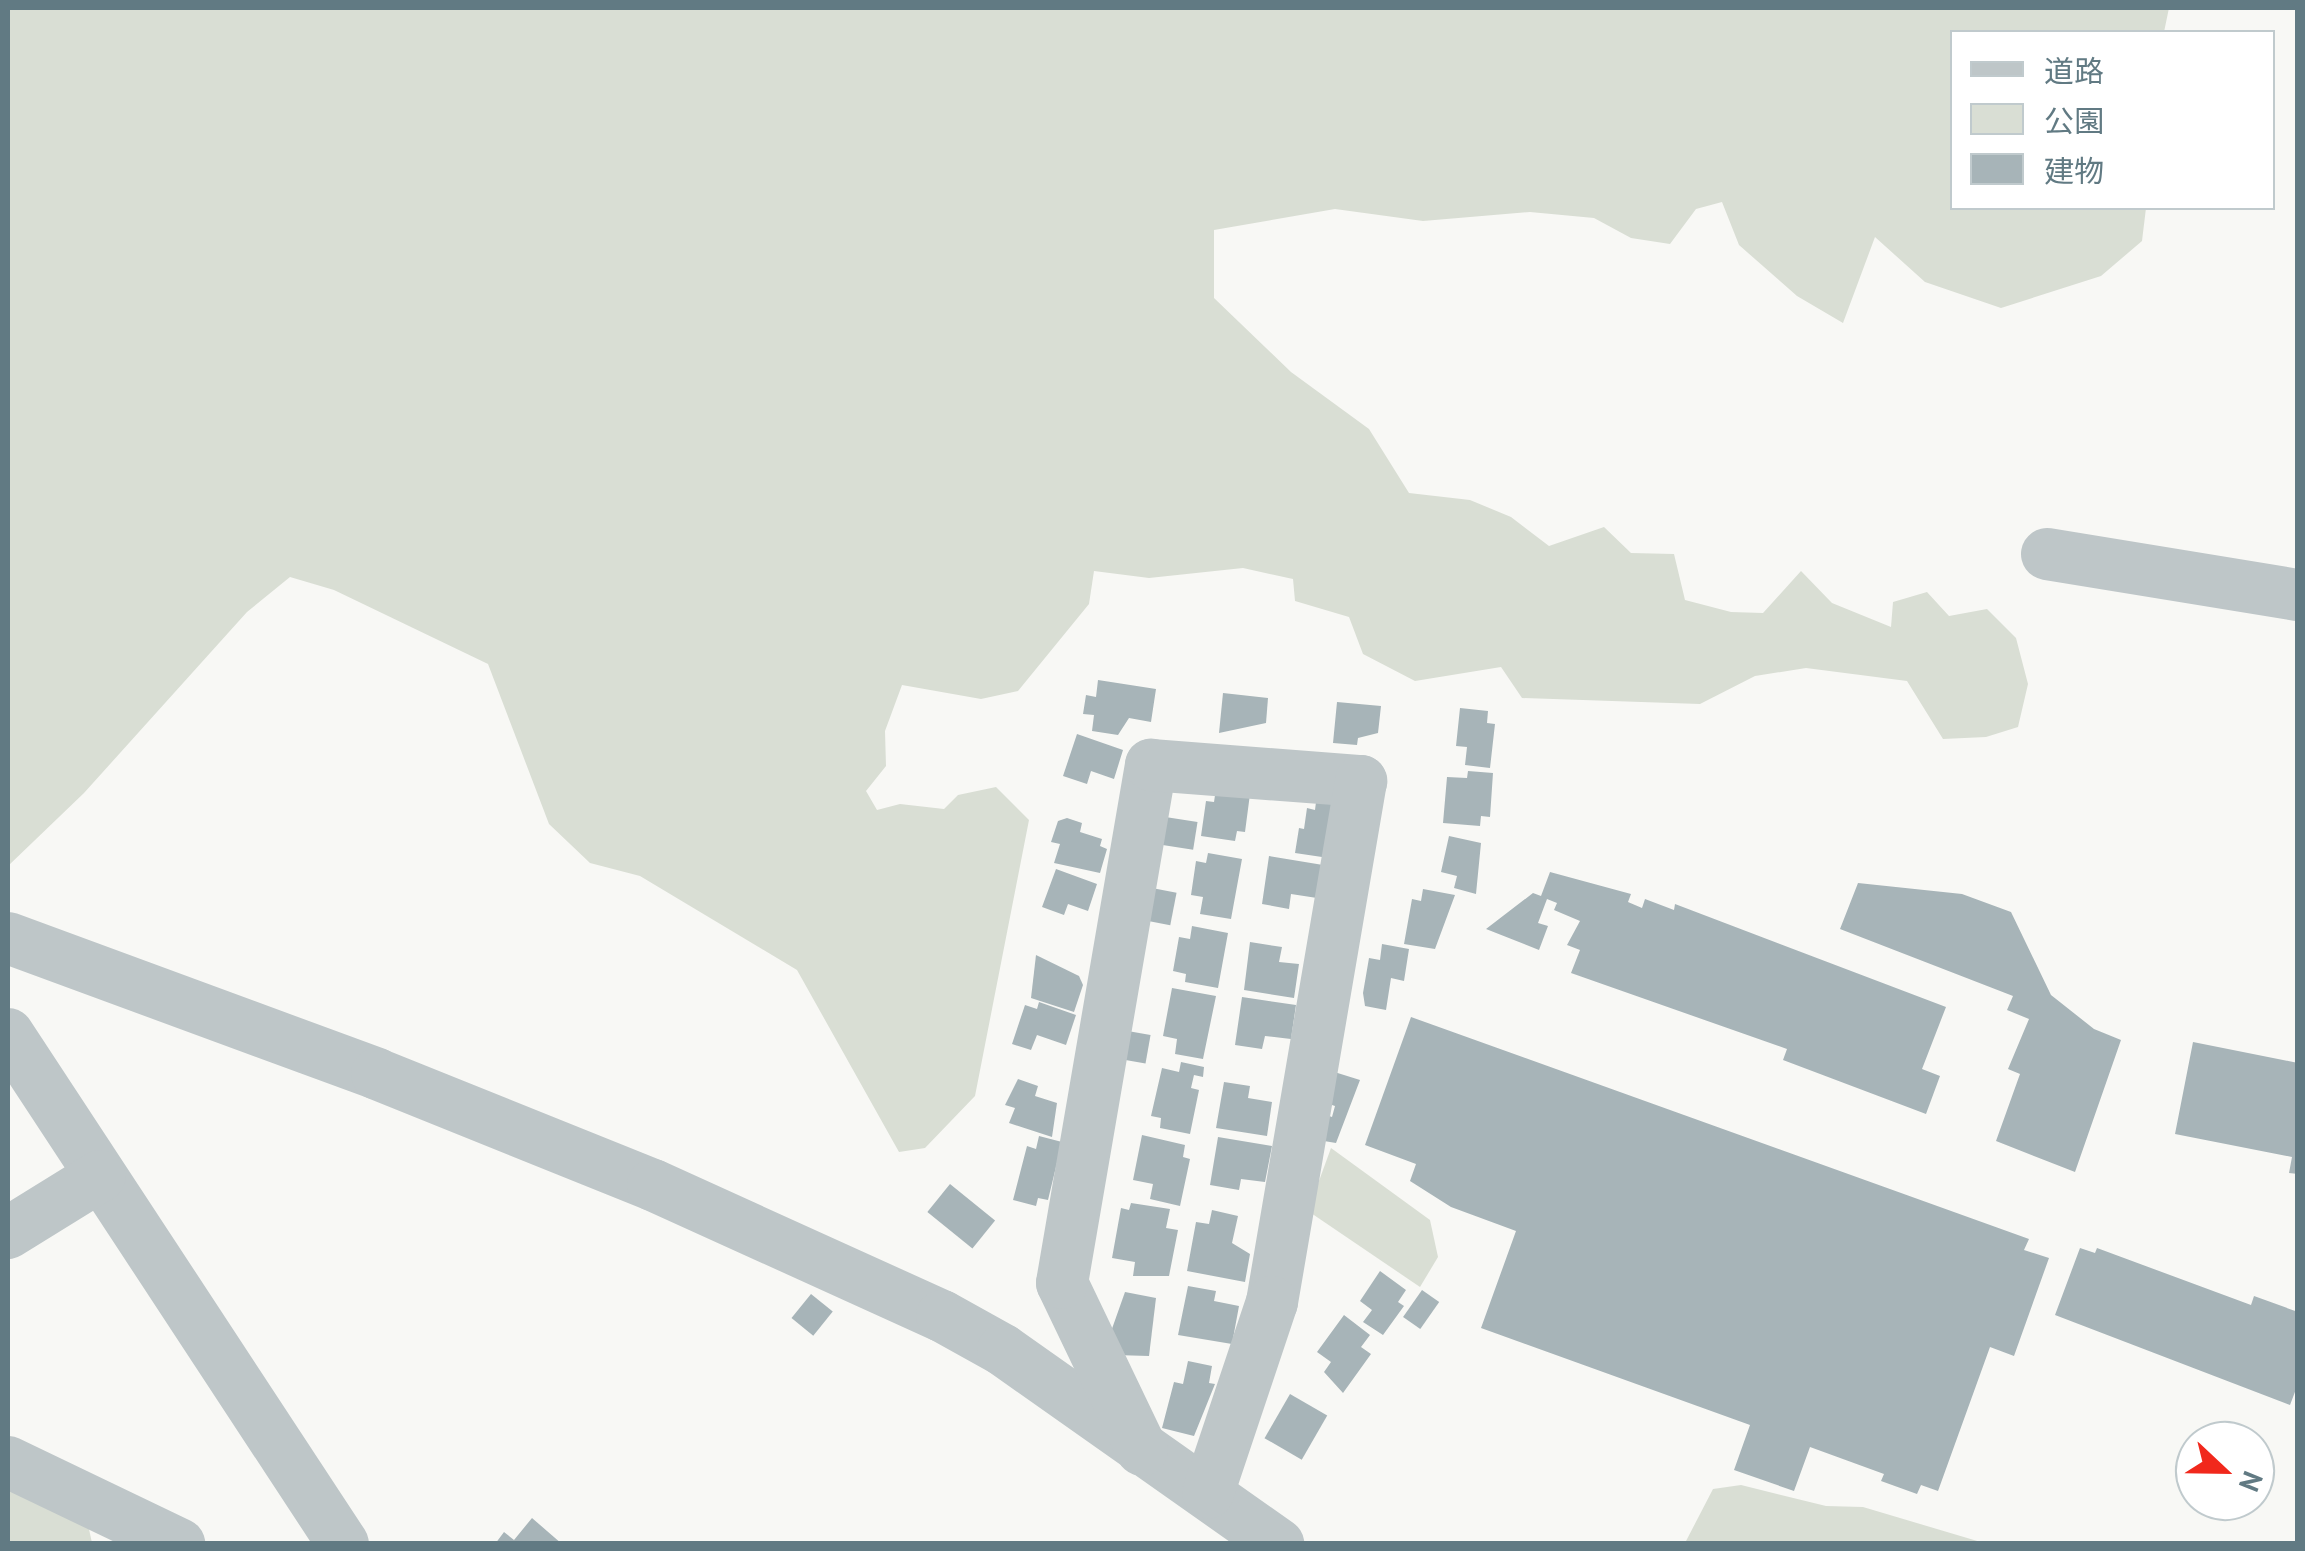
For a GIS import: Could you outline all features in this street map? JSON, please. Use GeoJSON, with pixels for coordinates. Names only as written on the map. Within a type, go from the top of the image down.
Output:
{"type":"FeatureCollection","features":[{"type":"Feature","properties":{"kind":"street"},"geometry":{"type":"LineString","coordinates":[[2047,554],[2298,595]]}},
{"type":"Feature","properties":{"kind":"street"},"geometry":{"type":"LineString","coordinates":[[1142,1450],[1062,1283],[1151,765],[1361,781],[1272,1302],[1208,1493]]}},
{"type":"Feature","properties":{"kind":"street"},"geometry":{"type":"LineString","coordinates":[[8,938],[376,1074],[653,1185],[942,1316],[1003,1350],[1278,1544]]}},
{"type":"Feature","properties":{"kind":"street"},"geometry":{"type":"LineString","coordinates":[[8,1034],[343,1544]]}},
{"type":"Feature","properties":{"kind":"street"},"geometry":{"type":"LineString","coordinates":[[8,1233],[100,1176]]}},
{"type":"Feature","properties":{"kind":"street"},"geometry":{"type":"LineString","coordinates":[[8,1462],[179,1544]]}},
{"type":"Feature","properties":{"kind":"green space"},"geometry":{"type":"Polygon","coordinates":[[[8,8],[2169,8],[2164,30],[1950,30],[1950,210],[2146,210],[2142,241],[2101,276],[2001,308],[1925,282],[1875,237],[1843,323],[1797,296],[1739,245],[1722,202],[1696,209],[1670,244],[1631,238],[1594,218],[1530,212],[1423,221],[1335,209],[1214,230],[1214,298],[1291,372],[1369,429],[1409,493],[1470,500],[1511,517],[1549,546],[1604,527],[1631,553],[1674,554],[1685,600],[1731,612],[1763,613],[1801,571],[1832,603],[1891,627],[1893,602],[1927,592],[1949,616],[1987,609],[2016,638],[2028,684],[2018,727],[1986,737],[1943,739],[1907,681],[1806,668],[1755,676],[1700,704],[1522,698],[1501,667],[1415,681],[1363,654],[1349,617],[1295,601],[1293,579],[1243,568],[1149,578],[1094,571],[1089,604],[1018,691],[981,699],[902,685],[885,731],[886,766],[866,791],[877,810],[900,804],[944,809],[958,795],[996,787],[1029,820],[975,1096],[925,1148],[899,1152],[797,970],[640,876],[590,863],[549,824],[488,664],[334,590],[290,577],[247,612],[84,793],[8,866],[8,8]]]}},
{"type":"Feature","properties":{"kind":"green space"},"geometry":{"type":"Polygon","coordinates":[[[1331,1148],[1430,1220],[1438,1257],[1420,1287],[1308,1211],[1331,1148]]]}},
{"type":"Feature","properties":{"kind":"green space"},"geometry":{"type":"Polygon","coordinates":[[[8,1441],[85,1511],[92,1543],[8,1543],[8,1441]]]}},
{"type":"Feature","properties":{"kind":"green space"},"geometry":{"type":"Polygon","coordinates":[[[1741,1485],[1826,1506],[1863,1507],[1984,1543],[1685,1543],[1713,1489],[1741,1485]]]}},
{"type":"Feature","properties":{"kind":"building"},"geometry":{"type":"Polygon","coordinates":[[[1098,680],[1156,689],[1151,722],[1129,718],[1118,735],[1092,731],[1094,715],[1083,714],[1086,695],[1096,697],[1098,680]]]}},
{"type":"Feature","properties":{"kind":"building"},"geometry":{"type":"Polygon","coordinates":[[[1223,693],[1268,698],[1266,723],[1219,733],[1223,693]]]}},
{"type":"Feature","properties":{"kind":"building"},"geometry":{"type":"Polygon","coordinates":[[[1337,702],[1381,706],[1378,733],[1358,738],[1357,745],[1333,743],[1337,702]]]}},
{"type":"Feature","properties":{"kind":"building"},"geometry":{"type":"Polygon","coordinates":[[[1460,708],[1488,711],[1487,723],[1495,724],[1490,768],[1465,765],[1467,747],[1456,746],[1460,708]]]}},
{"type":"Feature","properties":{"kind":"building"},"geometry":{"type":"Polygon","coordinates":[[[1077,734],[1123,750],[1114,779],[1091,771],[1087,784],[1063,776],[1077,734]]]}},
{"type":"Feature","properties":{"kind":"building"},"geometry":{"type":"Polygon","coordinates":[[[1468,771],[1493,773],[1490,817],[1481,816],[1480,826],[1443,823],[1447,777],[1467,778],[1468,771]]]}},
{"type":"Feature","properties":{"kind":"building"},"geometry":{"type":"Polygon","coordinates":[[[1217,782],[1250,794],[1245,832],[1237,831],[1235,841],[1201,836],[1206,801],[1214,802],[1217,782]]]}},
{"type":"Feature","properties":{"kind":"building"},"geometry":{"type":"Polygon","coordinates":[[[1317,794],[1340,797],[1322,857],[1295,853],[1299,828],[1304,829],[1307,808],[1315,810],[1317,794]]]}},
{"type":"Feature","properties":{"kind":"building"},"geometry":{"type":"Polygon","coordinates":[[[1159,816],[1198,822],[1193,850],[1155,844],[1159,816]]]}},
{"type":"Feature","properties":{"kind":"building"},"geometry":{"type":"Polygon","coordinates":[[[1067,818],[1082,823],[1080,832],[1102,839],[1100,846],[1107,849],[1100,873],[1054,863],[1060,844],[1051,842],[1058,821],[1067,818]]]}},
{"type":"Feature","properties":{"kind":"building"},"geometry":{"type":"Polygon","coordinates":[[[1449,836],[1481,843],[1476,894],[1454,888],[1457,876],[1441,872],[1449,836]]]}},
{"type":"Feature","properties":{"kind":"building"},"geometry":{"type":"Polygon","coordinates":[[[1208,853],[1242,859],[1231,919],[1200,914],[1203,897],[1191,895],[1196,861],[1206,863],[1208,853]]]}},
{"type":"Feature","properties":{"kind":"building"},"geometry":{"type":"Polygon","coordinates":[[[1269,856],[1323,865],[1317,898],[1291,894],[1289,909],[1262,904],[1269,856]]]}},
{"type":"Feature","properties":{"kind":"building"},"geometry":{"type":"Polygon","coordinates":[[[1056,869],[1097,884],[1088,911],[1068,904],[1064,915],[1042,907],[1056,869]]]}},
{"type":"Feature","properties":{"kind":"building"},"geometry":{"type":"Polygon","coordinates":[[[1550,872],[1631,894],[1628,902],[1642,908],[1645,899],[1674,910],[1675,904],[1946,1007],[1922,1069],[1940,1076],[1926,1114],[1783,1060],[1787,1049],[1571,973],[1580,950],[1567,945],[1580,921],[1554,910],[1557,903],[1547,899],[1538,923],[1548,926],[1539,950],[1486,929],[1533,893],[1541,896],[1550,872]]]}},
{"type":"Feature","properties":{"kind":"building"},"geometry":{"type":"Polygon","coordinates":[[[1858,883],[1962,894],[2011,912],[2051,995],[2094,1029],[2121,1040],[2075,1172],[1996,1141],[2020,1074],[2008,1069],[2029,1019],[2007,1010],[2013,996],[1840,929],[1858,883]]]}},
{"type":"Feature","properties":{"kind":"building"},"geometry":{"type":"Polygon","coordinates":[[[1152,888],[1177,893],[1170,925],[1146,920],[1152,888]]]}},
{"type":"Feature","properties":{"kind":"building"},"geometry":{"type":"Polygon","coordinates":[[[1423,889],[1455,895],[1435,949],[1404,944],[1412,899],[1421,901],[1423,889]]]}},
{"type":"Feature","properties":{"kind":"building"},"geometry":{"type":"Polygon","coordinates":[[[1192,926],[1228,933],[1218,988],[1185,982],[1186,974],[1173,971],[1179,937],[1190,939],[1192,926]]]}},
{"type":"Feature","properties":{"kind":"building"},"geometry":{"type":"Polygon","coordinates":[[[1250,942],[1282,947],[1279,962],[1299,964],[1294,998],[1244,990],[1250,942]]]}},
{"type":"Feature","properties":{"kind":"building"},"geometry":{"type":"Polygon","coordinates":[[[1382,944],[1409,949],[1404,981],[1391,978],[1386,1010],[1365,1006],[1363,993],[1369,958],[1380,960],[1382,944]]]}},
{"type":"Feature","properties":{"kind":"building"},"geometry":{"type":"Polygon","coordinates":[[[1036,955],[1079,976],[1083,985],[1074,1012],[1031,998],[1036,955]]]}},
{"type":"Feature","properties":{"kind":"building"},"geometry":{"type":"Polygon","coordinates":[[[1172,988],[1216,996],[1203,1059],[1175,1054],[1177,1039],[1163,1036],[1172,988]]]}},
{"type":"Feature","properties":{"kind":"building"},"geometry":{"type":"Polygon","coordinates":[[[1242,997],[1296,1005],[1291,1039],[1265,1036],[1262,1049],[1235,1045],[1242,997]]]}},
{"type":"Feature","properties":{"kind":"building"},"geometry":{"type":"Polygon","coordinates":[[[1039,1002],[1076,1015],[1066,1045],[1037,1035],[1031,1050],[1012,1044],[1025,1005],[1037,1009],[1039,1002]]]}},
{"type":"Feature","properties":{"kind":"building"},"geometry":{"type":"Polygon","coordinates":[[[1411,1017],[2029,1239],[2024,1250],[2049,1258],[2014,1356],[1990,1347],[1938,1491],[1921,1485],[1917,1494],[1881,1481],[1884,1474],[1810,1447],[1794,1491],[1734,1470],[1750,1425],[1481,1328],[1516,1231],[1451,1207],[1410,1181],[1416,1164],[1365,1145],[1411,1017]]]}},
{"type":"Feature","properties":{"kind":"building"},"geometry":{"type":"Polygon","coordinates":[[[1122,1030],[1151,1035],[1146,1064],[1117,1059],[1122,1030]]]}},
{"type":"Feature","properties":{"kind":"building"},"geometry":{"type":"Polygon","coordinates":[[[2193,1042],[2298,1063],[2298,1174],[2289,1173],[2292,1157],[2175,1134],[2193,1042]]]}},
{"type":"Feature","properties":{"kind":"building"},"geometry":{"type":"Polygon","coordinates":[[[1181,1062],[1204,1067],[1203,1077],[1194,1075],[1191,1088],[1199,1090],[1190,1134],[1160,1128],[1161,1118],[1151,1116],[1162,1068],[1179,1072],[1181,1062]]]}},
{"type":"Feature","properties":{"kind":"building"},"geometry":{"type":"Polygon","coordinates":[[[1328,1070],[1360,1080],[1336,1143],[1318,1140],[1321,1113],[1332,1117],[1335,1106],[1323,1102],[1328,1070]]]}},
{"type":"Feature","properties":{"kind":"building"},"geometry":{"type":"Polygon","coordinates":[[[1018,1079],[1038,1086],[1035,1096],[1057,1103],[1052,1137],[1009,1123],[1015,1108],[1005,1105],[1018,1079]]]}},
{"type":"Feature","properties":{"kind":"building"},"geometry":{"type":"Polygon","coordinates":[[[1224,1082],[1250,1086],[1248,1098],[1272,1102],[1267,1136],[1216,1128],[1224,1082]]]}},
{"type":"Feature","properties":{"kind":"building"},"geometry":{"type":"Polygon","coordinates":[[[1142,1135],[1185,1145],[1183,1157],[1190,1159],[1180,1206],[1150,1199],[1153,1184],[1133,1180],[1142,1135]]]}},
{"type":"Feature","properties":{"kind":"building"},"geometry":{"type":"Polygon","coordinates":[[[1039,1136],[1062,1142],[1048,1200],[1038,1198],[1036,1206],[1013,1200],[1027,1146],[1036,1149],[1039,1136]]]}},
{"type":"Feature","properties":{"kind":"building"},"geometry":{"type":"Polygon","coordinates":[[[1218,1137],[1272,1146],[1265,1182],[1241,1179],[1239,1190],[1210,1185],[1218,1137]]]}},
{"type":"Feature","properties":{"kind":"building"},"geometry":{"type":"Polygon","coordinates":[[[950,1184],[995,1221],[972,1248],[927,1212],[950,1184]]]}},
{"type":"Feature","properties":{"kind":"building"},"geometry":{"type":"Polygon","coordinates":[[[1131,1203],[1170,1209],[1166,1228],[1178,1230],[1169,1276],[1133,1276],[1135,1262],[1112,1258],[1121,1208],[1129,1210],[1131,1203]]]}},
{"type":"Feature","properties":{"kind":"building"},"geometry":{"type":"Polygon","coordinates":[[[1212,1210],[1238,1216],[1232,1243],[1250,1254],[1245,1282],[1187,1271],[1196,1222],[1209,1224],[1212,1210]]]}},
{"type":"Feature","properties":{"kind":"building"},"geometry":{"type":"Polygon","coordinates":[[[2080,1248],[2095,1253],[2097,1248],[2251,1305],[2254,1296],[2298,1312],[2298,1384],[2290,1405],[2055,1315],[2080,1248]]]}},
{"type":"Feature","properties":{"kind":"building"},"geometry":{"type":"Polygon","coordinates":[[[1380,1271],[1406,1290],[1398,1302],[1404,1306],[1383,1335],[1363,1322],[1372,1310],[1360,1301],[1380,1271]]]}},
{"type":"Feature","properties":{"kind":"building"},"geometry":{"type":"Polygon","coordinates":[[[1188,1286],[1216,1291],[1214,1301],[1239,1306],[1232,1344],[1178,1335],[1188,1286]]]}},
{"type":"Feature","properties":{"kind":"building"},"geometry":{"type":"Polygon","coordinates":[[[1422,1290],[1439,1302],[1420,1329],[1403,1317],[1422,1290]]]}},
{"type":"Feature","properties":{"kind":"building"},"geometry":{"type":"Polygon","coordinates":[[[1125,1292],[1156,1298],[1149,1356],[1115,1355],[1108,1340],[1125,1292]]]}},
{"type":"Feature","properties":{"kind":"building"},"geometry":{"type":"Polygon","coordinates":[[[811,1294],[833,1312],[813,1336],[791,1318],[811,1294]]]}},
{"type":"Feature","properties":{"kind":"building"},"geometry":{"type":"Polygon","coordinates":[[[1344,1315],[1370,1335],[1361,1347],[1371,1354],[1343,1393],[1324,1372],[1331,1362],[1317,1352],[1344,1315]]]}},
{"type":"Feature","properties":{"kind":"building"},"geometry":{"type":"Polygon","coordinates":[[[1188,1361],[1212,1366],[1209,1383],[1215,1384],[1194,1436],[1162,1428],[1174,1382],[1183,1384],[1188,1361]]]}},
{"type":"Feature","properties":{"kind":"building"},"geometry":{"type":"Polygon","coordinates":[[[1290,1394],[1327,1416],[1302,1460],[1264,1438],[1290,1394]]]}},
{"type":"Feature","properties":{"kind":"building"},"geometry":{"type":"Polygon","coordinates":[[[532,1518],[562,1544],[495,1544],[504,1532],[514,1540],[532,1518]]]}}]}
